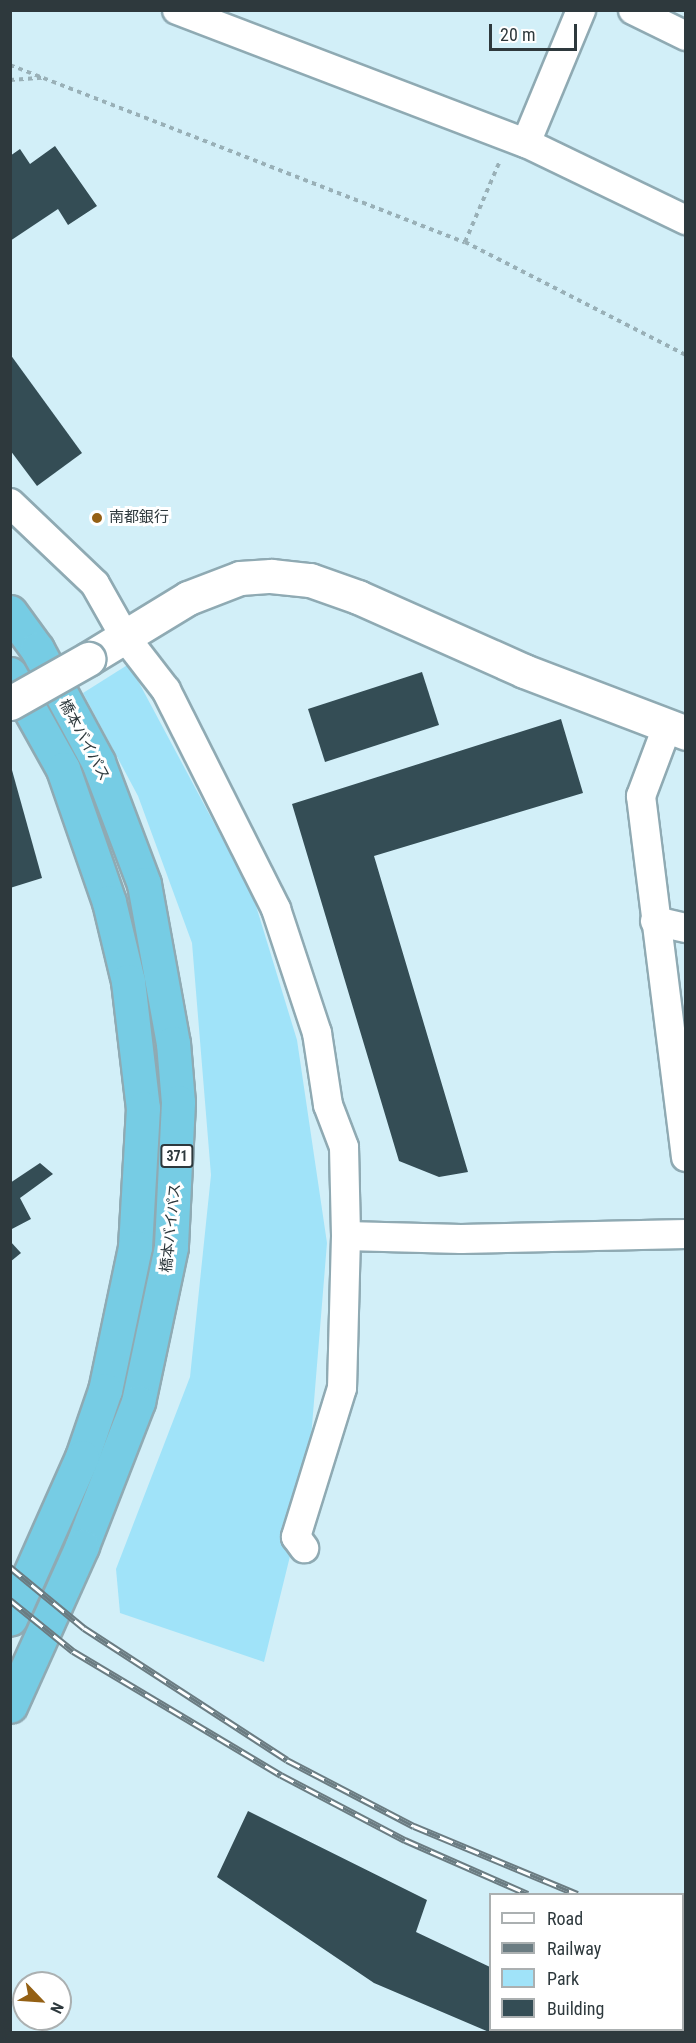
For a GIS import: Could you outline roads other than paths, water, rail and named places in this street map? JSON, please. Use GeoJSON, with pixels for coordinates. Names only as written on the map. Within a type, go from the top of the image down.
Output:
{"type":"FeatureCollection","features":[{"type":"Feature","properties":{"kind":"highway","name":"橋本バイパス"},"geometry":{"type":"LineString","coordinates":[[10,612],[37,649],[98,762],[140,873],[161,968],[178,1102],[171,1247],[138,1402],[82,1546],[10,1706]]}},
{"type":"Feature","properties":{"kind":"highway","name":"371"},"geometry":{"type":"LineString","coordinates":[[10,674],[63,768],[109,902],[128,981],[143,1108],[135,1247],[107,1379],[82,1457],[10,1619]]}},
{"type":"Feature","properties":{"kind":"street"},"geometry":{"type":"LineString","coordinates":[[177,10],[526,143],[686,220]]}},
{"type":"Feature","properties":{"kind":"street"},"geometry":{"type":"LineString","coordinates":[[526,143],[580,10]]}},
{"type":"Feature","properties":{"kind":"street"},"geometry":{"type":"LineString","coordinates":[[633,10],[686,36]]}},
{"type":"Feature","properties":{"kind":"street"},"geometry":{"type":"LineString","coordinates":[[10,503],[95,584],[125,637],[166,690],[276,909],[317,1033],[328,1105],[344,1147],[346,1236],[342,1388],[296,1537],[304,1548]]}},
{"type":"Feature","properties":{"kind":"street"},"geometry":{"type":"LineString","coordinates":[[10,703],[188,598],[240,578],[271,576],[310,580],[358,597],[524,672],[676,730],[641,796],[686,1157]]}},
{"type":"Feature","properties":{"kind":"street"},"geometry":{"type":"LineString","coordinates":[[655,921],[686,928]]}},
{"type":"Feature","properties":{"kind":"street"},"geometry":{"type":"LineString","coordinates":[[346,1236],[461,1239],[686,1234]]}},
{"type":"Feature","properties":{"kind":"railway"},"geometry":{"type":"LineString","coordinates":[[10,1567],[84,1628],[287,1760],[414,1826],[575,1893]]}},
{"type":"Feature","properties":{"kind":"railway"},"geometry":{"type":"LineString","coordinates":[[10,1600],[73,1651],[281,1775],[405,1840],[526,1893]]}},
{"type":"Feature","properties":{"kind":"place","name":"南都銀行"},"geometry":{"type":"Point","coordinates":[97,518]}}]}
